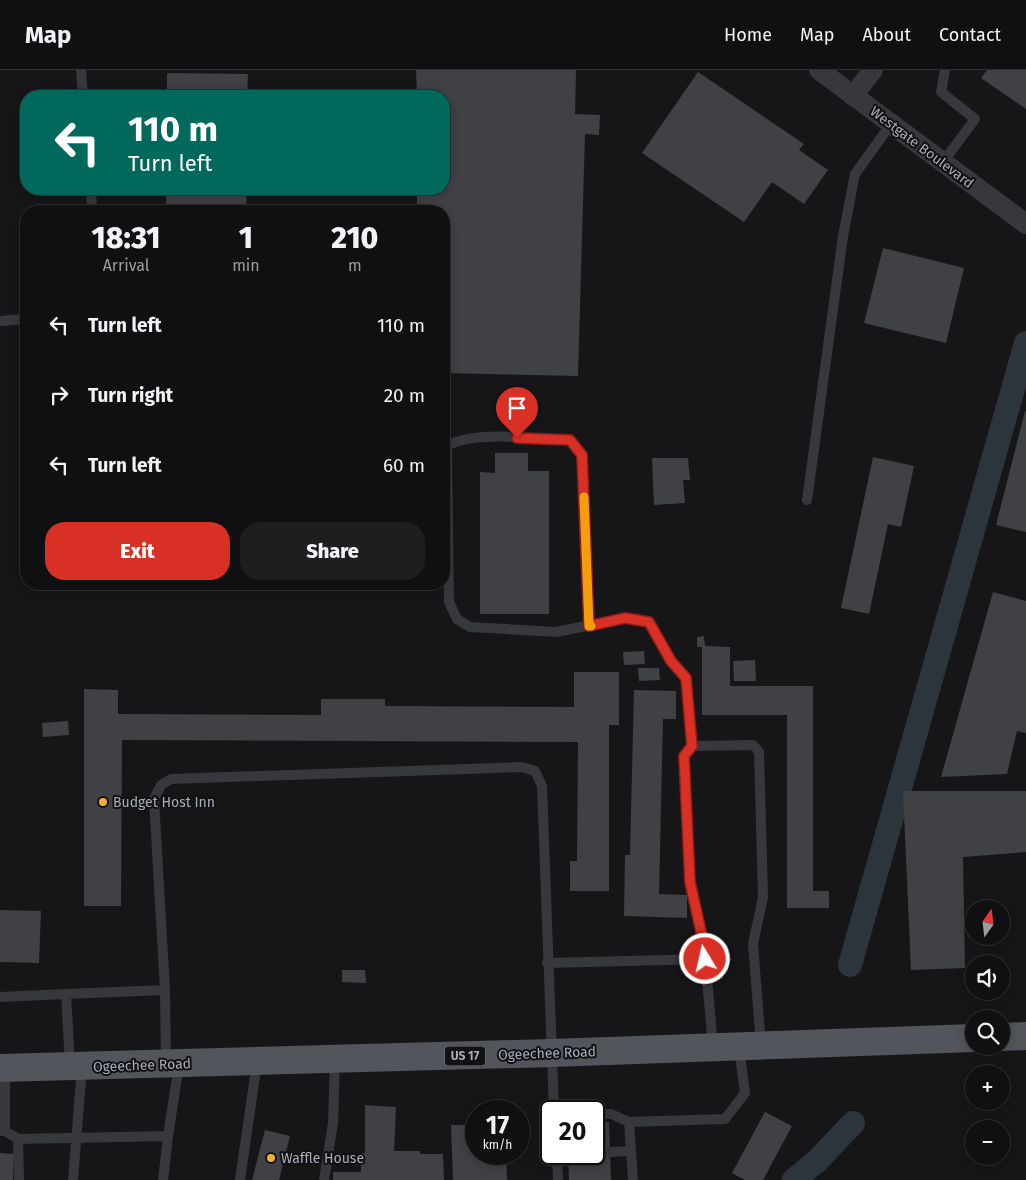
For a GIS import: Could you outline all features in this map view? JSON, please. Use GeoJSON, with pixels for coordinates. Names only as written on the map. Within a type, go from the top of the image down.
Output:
{"type":"FeatureCollection","features":[{"type":"Feature","properties":{"kind":"main road"},"geometry":{"type":"LineString","coordinates":[[1010,1037],[1026,1036]]}},
{"type":"Feature","properties":{"kind":"main road","name":"Ogeechee Road"},"geometry":{"type":"LineString","coordinates":[[2,1068],[551,1053],[965,1038]]}},
{"type":"Feature","properties":{"kind":"street","name":"Westgate Boulevard"},"geometry":{"type":"LineString","coordinates":[[819,70],[1026,224]]}},
{"type":"Feature","properties":{"kind":"street"},"geometry":{"type":"LineString","coordinates":[[854,96],[873,70]]}},
{"type":"Feature","properties":{"kind":"lane"},"geometry":{"type":"LineString","coordinates":[[81,70],[83,90]]}},
{"type":"Feature","properties":{"kind":"lane"},"geometry":{"type":"LineString","coordinates":[[943,162],[975,119],[941,92],[945,70]]}},
{"type":"Feature","properties":{"kind":"lane"},"geometry":{"type":"LineString","coordinates":[[806,500],[843,236],[855,174],[891,124]]}},
{"type":"Feature","properties":{"kind":"lane"},"geometry":{"type":"LineString","coordinates":[[0,320],[20,319]]}},
{"type":"Feature","properties":{"kind":"lane"},"geometry":{"type":"LineString","coordinates":[[450,444],[455,440],[482,436],[570,440],[582,455],[589,626]]}},
{"type":"Feature","properties":{"kind":"lane"},"geometry":{"type":"LineString","coordinates":[[449,590],[449,602],[457,619],[470,627],[556,632],[625,618],[649,622],[671,661],[686,678],[692,746],[684,756],[690,882],[704,945],[705,959],[737,1046],[745,1093],[725,1120],[629,1122],[611,1114],[605,1114]]}},
{"type":"Feature","properties":{"kind":"lane"},"geometry":{"type":"LineString","coordinates":[[692,746],[753,745],[759,752],[764,898],[753,944],[737,1046]]}},
{"type":"Feature","properties":{"kind":"lane"},"geometry":{"type":"LineString","coordinates":[[163,1180],[168,1136],[172,1064],[165,990],[154,799],[162,785],[171,779],[522,767],[535,771],[542,786],[553,1100]]}},
{"type":"Feature","properties":{"kind":"lane"},"geometry":{"type":"LineString","coordinates":[[548,963],[705,959]]}},
{"type":"Feature","properties":{"kind":"lane"},"geometry":{"type":"LineString","coordinates":[[0,997],[165,990]]}},
{"type":"Feature","properties":{"kind":"lane"},"geometry":{"type":"LineString","coordinates":[[66,994],[76,1066],[77,1137],[73,1180]]}},
{"type":"Feature","properties":{"kind":"lane"},"geometry":{"type":"LineString","coordinates":[[324,1180],[333,1123],[335,1059]]}},
{"type":"Feature","properties":{"kind":"lane"},"geometry":{"type":"LineString","coordinates":[[240,1180],[257,1061]]}},
{"type":"Feature","properties":{"kind":"lane"},"geometry":{"type":"LineString","coordinates":[[2,1068],[2,1131],[18,1139],[168,1136]]}},
{"type":"Feature","properties":{"kind":"lane"},"geometry":{"type":"LineString","coordinates":[[629,1122],[633,1180]]}},
{"type":"Feature","properties":{"kind":"lane"},"geometry":{"type":"LineString","coordinates":[[18,1139],[19,1180]]}},
{"type":"Feature","properties":{"kind":"lane"},"geometry":{"type":"LineString","coordinates":[[610,1152],[631,1151]]}},
{"type":"Feature","properties":{"kind":"lane"},"geometry":{"type":"LineString","coordinates":[[557,1165],[558,1180]]}},
{"type":"Feature","properties":{"kind":"building"},"geometry":{"type":"Polygon","coordinates":[[[416,70],[576,70],[575,114],[600,115],[599,135],[585,134],[578,376],[450,373],[450,205],[417,205],[417,195],[450,195],[450,90],[417,90],[416,70]]]}},
{"type":"Feature","properties":{"kind":"building"},"geometry":{"type":"Polygon","coordinates":[[[987,70],[1026,70],[1026,109],[981,78],[987,70]]]}},
{"type":"Feature","properties":{"kind":"building"},"geometry":{"type":"Polygon","coordinates":[[[698,72],[804,144],[799,150],[828,170],[804,204],[772,182],[744,222],[642,153],[698,72]]]}},
{"type":"Feature","properties":{"kind":"building"},"geometry":{"type":"Polygon","coordinates":[[[167,73],[248,74],[247,90],[167,90],[167,73]]]}},
{"type":"Feature","properties":{"kind":"building"},"geometry":{"type":"Polygon","coordinates":[[[166,195],[247,195],[246,205],[166,205],[166,195]]]}},
{"type":"Feature","properties":{"kind":"building"},"geometry":{"type":"Polygon","coordinates":[[[883,248],[964,268],[946,343],[864,323],[883,248]]]}},
{"type":"Feature","properties":{"kind":"building"},"geometry":{"type":"Polygon","coordinates":[[[1026,411],[1026,532],[996,525],[1026,411]]]}},
{"type":"Feature","properties":{"kind":"building"},"geometry":{"type":"Polygon","coordinates":[[[495,453],[528,453],[528,471],[549,471],[549,614],[480,614],[480,472],[495,473],[495,453]]]}},
{"type":"Feature","properties":{"kind":"building"},"geometry":{"type":"Polygon","coordinates":[[[873,457],[914,466],[901,527],[888,524],[869,614],[841,608],[873,457]]]}},
{"type":"Feature","properties":{"kind":"building"},"geometry":{"type":"Polygon","coordinates":[[[652,458],[688,458],[690,480],[683,480],[685,503],[654,505],[652,458]]]}},
{"type":"Feature","properties":{"kind":"building"},"geometry":{"type":"Polygon","coordinates":[[[993,592],[1026,601],[1026,733],[1017,731],[1007,774],[941,777],[993,592]]]}},
{"type":"Feature","properties":{"kind":"building"},"geometry":{"type":"Polygon","coordinates":[[[704,636],[705,646],[730,647],[730,686],[813,686],[813,891],[829,891],[829,908],[787,908],[787,715],[702,715],[702,647],[697,647],[697,637],[704,636]]]}},
{"type":"Feature","properties":{"kind":"building"},"geometry":{"type":"Polygon","coordinates":[[[644,651],[645,664],[624,665],[623,652],[644,651]]]}},
{"type":"Feature","properties":{"kind":"building"},"geometry":{"type":"Polygon","coordinates":[[[755,660],[756,681],[734,681],[733,661],[755,660]]]}},
{"type":"Feature","properties":{"kind":"building"},"geometry":{"type":"Polygon","coordinates":[[[638,668],[659,668],[660,680],[639,681],[638,668]]]}},
{"type":"Feature","properties":{"kind":"building","name":"Budget Host Inn"},"geometry":{"type":"Polygon","coordinates":[[[574,672],[619,672],[619,725],[609,725],[609,891],[570,891],[570,861],[577,861],[578,742],[122,740],[121,906],[84,906],[84,689],[118,690],[118,714],[321,715],[321,699],[385,699],[385,706],[574,707],[574,672]]]}},
{"type":"Feature","properties":{"kind":"building"},"geometry":{"type":"Polygon","coordinates":[[[634,690],[676,691],[676,719],[663,719],[659,894],[687,895],[687,918],[624,916],[625,855],[630,855],[634,690]]]}},
{"type":"Feature","properties":{"kind":"building"},"geometry":{"type":"Polygon","coordinates":[[[68,721],[69,735],[43,737],[42,723],[68,721]]]}},
{"type":"Feature","properties":{"kind":"building"},"geometry":{"type":"Polygon","coordinates":[[[903,791],[1026,791],[1026,852],[963,857],[965,968],[911,970],[903,791]]]}},
{"type":"Feature","properties":{"kind":"building"},"geometry":{"type":"Polygon","coordinates":[[[0,910],[41,911],[39,963],[0,962],[0,910]]]}},
{"type":"Feature","properties":{"kind":"building"},"geometry":{"type":"Polygon","coordinates":[[[342,970],[365,970],[366,983],[342,982],[342,970]]]}},
{"type":"Feature","properties":{"kind":"building"},"geometry":{"type":"Polygon","coordinates":[[[365,1105],[396,1107],[394,1151],[420,1151],[420,1154],[443,1154],[444,1180],[333,1180],[333,1172],[361,1172],[361,1153],[365,1153],[365,1105]]]}},
{"type":"Feature","properties":{"kind":"building"},"geometry":{"type":"Polygon","coordinates":[[[765,1112],[792,1126],[763,1180],[745,1180],[732,1173],[765,1112]]]}},
{"type":"Feature","properties":{"kind":"building"},"geometry":{"type":"Polygon","coordinates":[[[605,1122],[609,1122],[611,1180],[569,1180],[568,1165],[605,1165],[605,1122]]]}},
{"type":"Feature","properties":{"kind":"building"},"geometry":{"type":"Polygon","coordinates":[[[451,1125],[465,1125],[465,1165],[506,1165],[507,1180],[453,1180],[451,1125]]]}},
{"type":"Feature","properties":{"kind":"building","name":"Waffle House"},"geometry":{"type":"Polygon","coordinates":[[[265,1130],[290,1136],[279,1180],[252,1180],[265,1130]]]}},
{"type":"Feature","properties":{"kind":"building"},"geometry":{"type":"Polygon","coordinates":[[[0,1153],[14,1154],[13,1180],[0,1180],[0,1153]]]}},
{"type":"Feature","properties":{"kind":"waterway"},"geometry":{"type":"LineString","coordinates":[[850,965],[1026,343]]}},
{"type":"Feature","properties":{"kind":"waterway"},"geometry":{"type":"LineString","coordinates":[[794,1180],[817,1161],[853,1123]]}},
{"type":"Feature","properties":{"kind":"slow traffic"},"geometry":{"type":"LineString","coordinates":[[584,497],[589,626],[591,626]]}},
{"type":"Feature","properties":{"kind":"place","name":"Budget Host Inn"},"geometry":{"type":"Point","coordinates":[103,802]}},
{"type":"Feature","properties":{"kind":"place","name":"Waffle House"},"geometry":{"type":"Point","coordinates":[271,1158]}},
{"type":"Feature","properties":{"kind":"route"},"geometry":{"type":"LineString","coordinates":[[517,438],[570,440],[582,455],[589,626],[625,618],[649,622],[671,661],[686,678],[692,746],[684,756],[690,882],[704,945],[705,959]]}}]}
